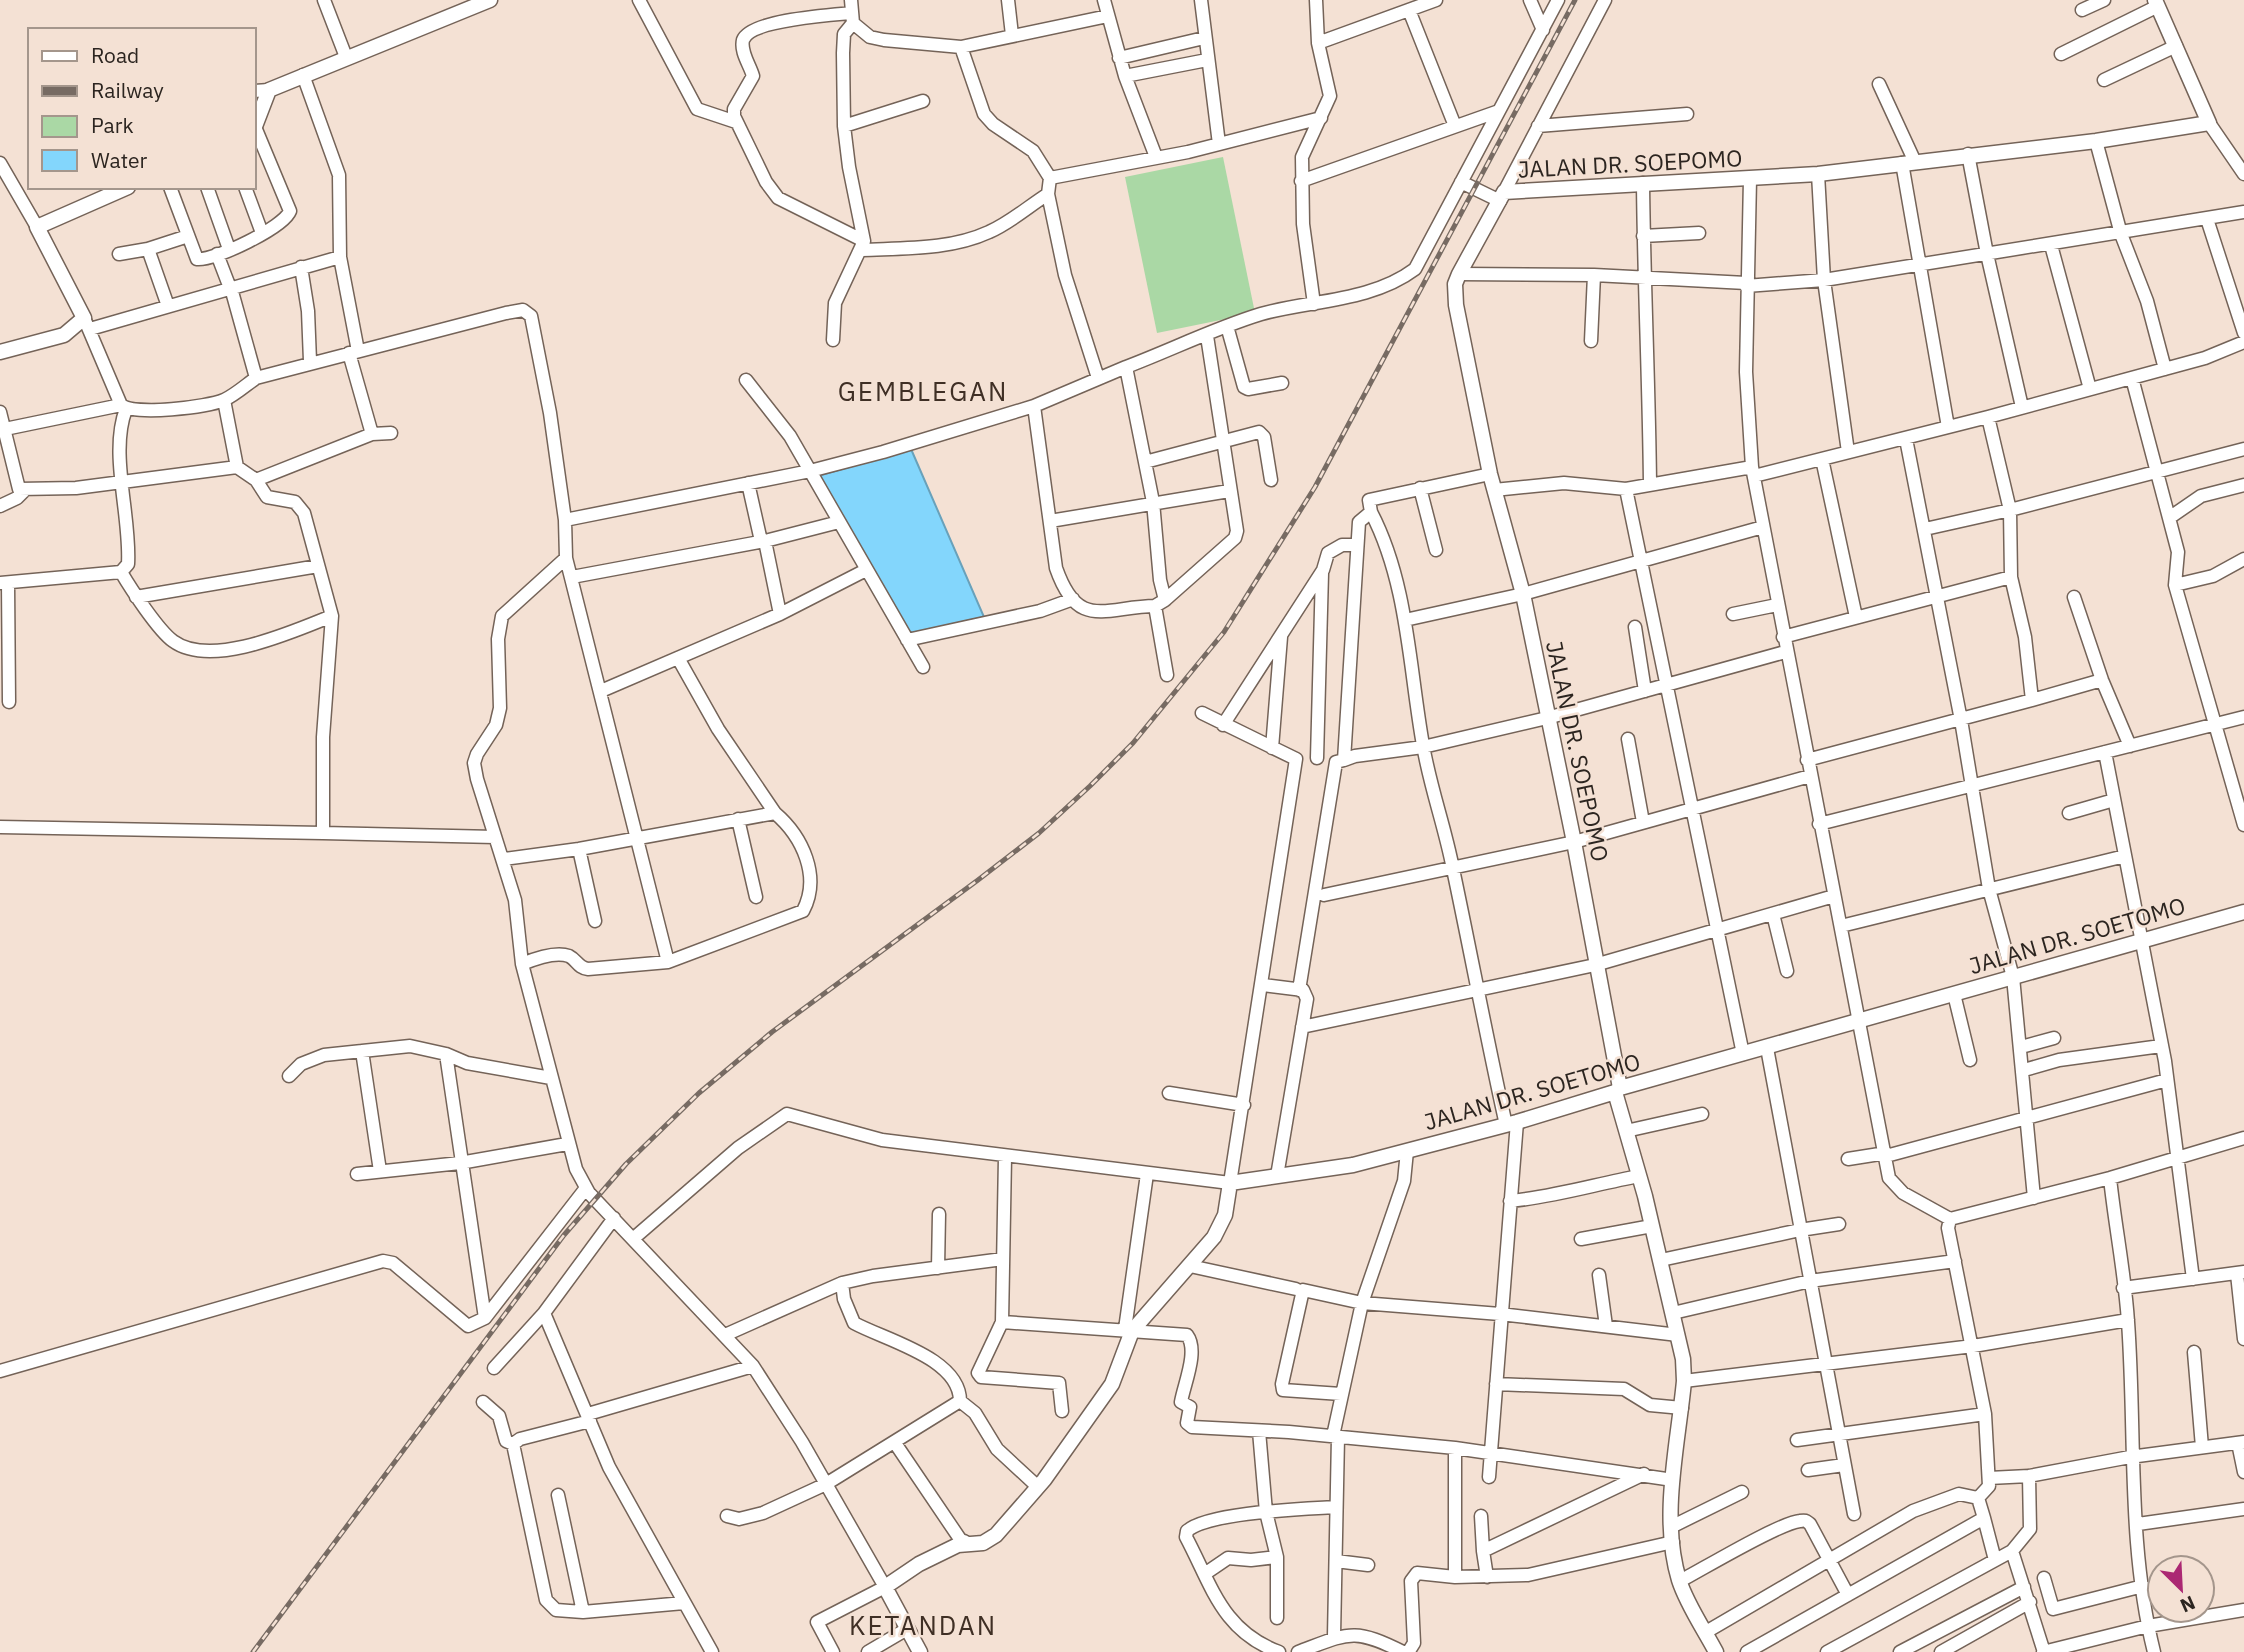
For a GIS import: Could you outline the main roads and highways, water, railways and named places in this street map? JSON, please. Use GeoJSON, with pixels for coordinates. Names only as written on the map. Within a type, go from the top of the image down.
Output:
{"type":"FeatureCollection","features":[{"type":"Feature","properties":{"kind":"water"},"geometry":{"type":"Polygon","coordinates":[[[911,449],[984,617],[905,635],[818,476],[911,449]]]}},
{"type":"Feature","properties":{"kind":"railway"},"geometry":{"type":"LineString","coordinates":[[253,1652],[564,1235],[626,1164],[699,1093],[772,1032],[1039,833],[1133,743],[1224,632],[1315,487],[1575,0]]}},
{"type":"Feature","properties":{"kind":"district","name":"GEMBLEGAN"},"geometry":{"type":"Point","coordinates":[923,391]}},
{"type":"Feature","properties":{"kind":"district","name":"KETANDAN"},"geometry":{"type":"Point","coordinates":[923,1625]}}]}
